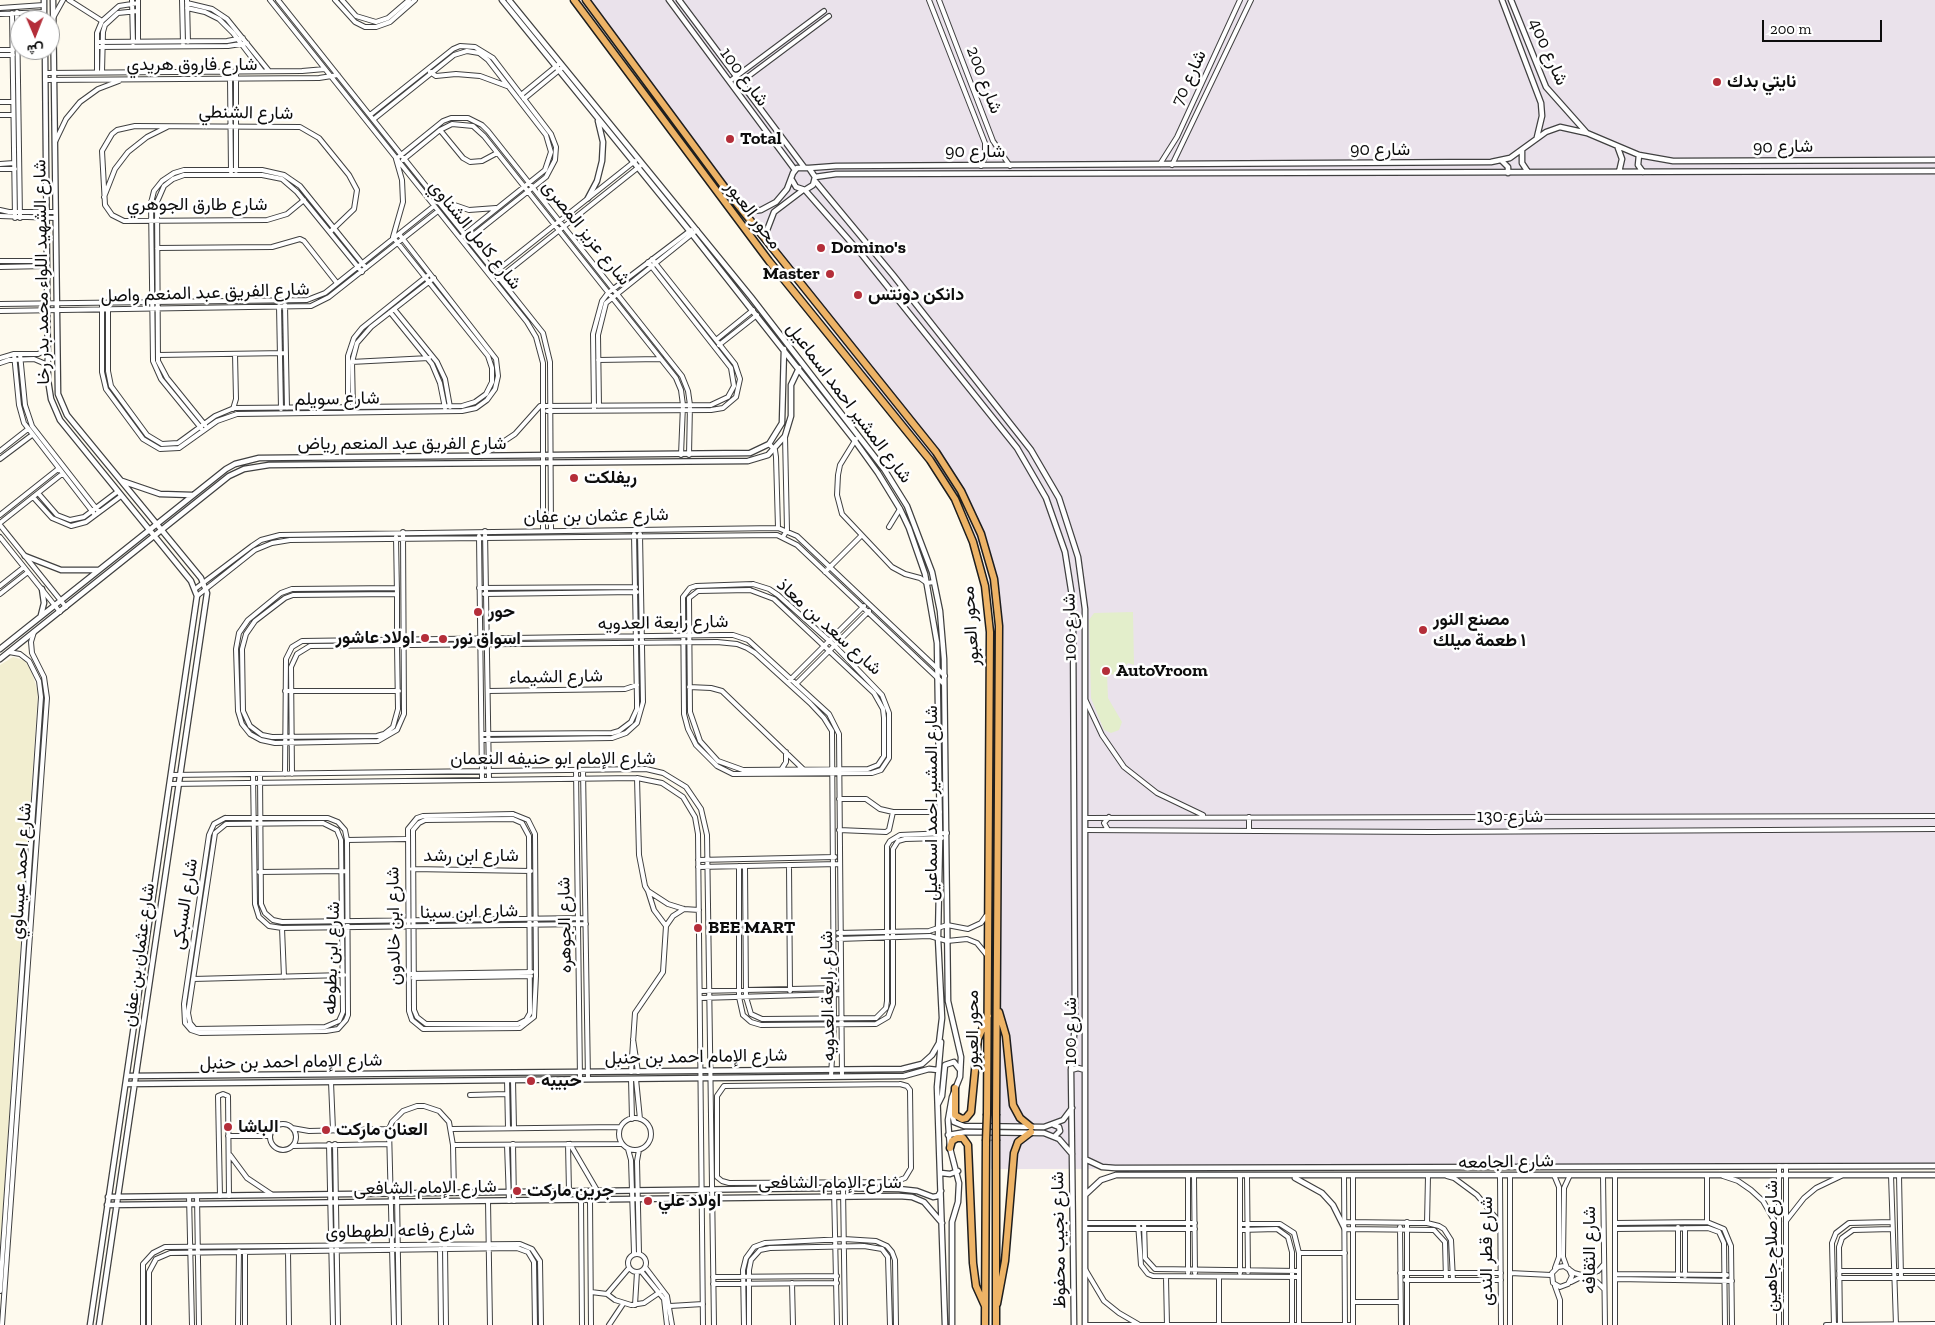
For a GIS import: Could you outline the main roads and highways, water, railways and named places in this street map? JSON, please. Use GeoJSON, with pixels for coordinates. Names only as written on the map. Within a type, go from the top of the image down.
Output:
{"type":"FeatureCollection","features":[{"type":"Feature","properties":{"kind":"highway","name":"محور العبور"},"geometry":{"type":"LineString","coordinates":[[574,0],[769,261],[930,460],[947,486],[965,520],[978,556],[985,586],[990,632],[985,1325]]}},
{"type":"Feature","properties":{"kind":"highway","name":"محور العبور"},"geometry":{"type":"LineString","coordinates":[[586,0],[764,238],[945,464],[969,505],[986,549],[995,587],[999,626],[996,1325]]}},
{"type":"Feature","properties":{"kind":"highway"},"geometry":{"type":"LineString","coordinates":[[996,1307],[1003,1282],[1014,1153],[1018,1142],[1031,1130],[1015,1110],[1005,1031],[998,1010]]}},
{"type":"Feature","properties":{"kind":"highway"},"geometry":{"type":"LineString","coordinates":[[955,1088],[956,1115],[958,1118],[966,1118],[971,1112],[978,1039],[988,1015]]}},
{"type":"Feature","properties":{"kind":"highway"},"geometry":{"type":"LineString","coordinates":[[950,1148],[952,1141],[957,1138],[966,1140],[968,1145],[973,1263],[976,1286],[985,1306]]}},
{"type":"Feature","properties":{"kind":"place","name":"نايتي بدك"},"geometry":{"type":"Point","coordinates":[1717,82]}},
{"type":"Feature","properties":{"kind":"place","name":"Total"},"geometry":{"type":"Point","coordinates":[730,139]}},
{"type":"Feature","properties":{"kind":"place","name":"Domino's"},"geometry":{"type":"Point","coordinates":[821,248]}},
{"type":"Feature","properties":{"kind":"place","name":"Master"},"geometry":{"type":"Point","coordinates":[830,274]}},
{"type":"Feature","properties":{"kind":"place","name":"دانكن دونتس"},"geometry":{"type":"Point","coordinates":[858,295]}},
{"type":"Feature","properties":{"kind":"place","name":"ريفلكت"},"geometry":{"type":"Point","coordinates":[574,478]}},
{"type":"Feature","properties":{"kind":"place","name":"حور"},"geometry":{"type":"Point","coordinates":[478,612]}},
{"type":"Feature","properties":{"kind":"place","name":"مصنع النور ١ طعمة ميلك"},"geometry":{"type":"Point","coordinates":[1423,630]}},
{"type":"Feature","properties":{"kind":"place","name":"اولاد عاشور"},"geometry":{"type":"Point","coordinates":[425,638]}},
{"type":"Feature","properties":{"kind":"place","name":"اسواق نور"},"geometry":{"type":"Point","coordinates":[443,639]}},
{"type":"Feature","properties":{"kind":"place","name":"AutoVroom"},"geometry":{"type":"Point","coordinates":[1106,671]}},
{"type":"Feature","properties":{"kind":"place","name":"BEE MART"},"geometry":{"type":"Point","coordinates":[698,928]}},
{"type":"Feature","properties":{"kind":"place","name":"حبيبه"},"geometry":{"type":"Point","coordinates":[531,1081]}},
{"type":"Feature","properties":{"kind":"place","name":"الباشا"},"geometry":{"type":"Point","coordinates":[228,1127]}},
{"type":"Feature","properties":{"kind":"place","name":"العنان ماركت"},"geometry":{"type":"Point","coordinates":[326,1130]}},
{"type":"Feature","properties":{"kind":"place","name":"جرين ماركت"},"geometry":{"type":"Point","coordinates":[517,1191]}},
{"type":"Feature","properties":{"kind":"place","name":"اولاد علي"},"geometry":{"type":"Point","coordinates":[648,1201]}}]}
